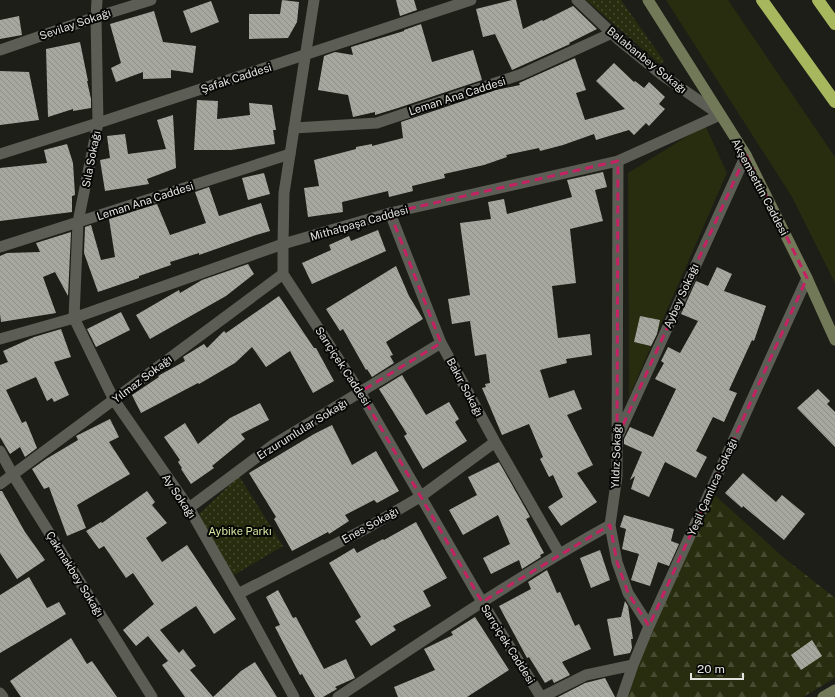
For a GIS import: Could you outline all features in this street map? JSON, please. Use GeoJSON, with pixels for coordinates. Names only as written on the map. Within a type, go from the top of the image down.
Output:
{"type":"FeatureCollection","features":[{"type":"Feature","properties":{"kind":"highway"},"geometry":{"type":"LineString","coordinates":[[762,0],[835,102]]}},
{"type":"Feature","properties":{"kind":"highway"},"geometry":{"type":"LineString","coordinates":[[818,0],[835,24]]}},
{"type":"Feature","properties":{"kind":"main road","name":"Akşemsettin Caddesi"},"geometry":{"type":"LineString","coordinates":[[648,0],[746,155],[807,278],[835,340]]}},
{"type":"Feature","properties":{"kind":"main road"},"geometry":{"type":"LineString","coordinates":[[823,697],[835,690]]}},
{"type":"Feature","properties":{"kind":"street","name":"Sıla Sokağı"},"geometry":{"type":"LineString","coordinates":[[74,318],[78,222],[98,123],[97,0]]}},
{"type":"Feature","properties":{"kind":"street","name":"Sevilay Sokağı"},"geometry":{"type":"LineString","coordinates":[[0,50],[151,0]]}},
{"type":"Feature","properties":{"kind":"street"},"geometry":{"type":"LineString","coordinates":[[283,274],[284,193],[314,0]]}},
{"type":"Feature","properties":{"kind":"street","name":"Şafak Caddesi"},"geometry":{"type":"LineString","coordinates":[[0,154],[471,0]]}},
{"type":"Feature","properties":{"kind":"street","name":"Balabanbey Sokağı"},"geometry":{"type":"LineString","coordinates":[[577,0],[612,33],[662,75],[720,115]]}},
{"type":"Feature","properties":{"kind":"street","name":"Leman Ana Caddesi"},"geometry":{"type":"LineString","coordinates":[[294,128],[377,123],[522,74],[612,33]]}},
{"type":"Feature","properties":{"kind":"street","name":"Mithatpaşa Caddesi"},"geometry":{"type":"LineString","coordinates":[[0,339],[74,318],[283,244],[390,213],[618,161],[720,115]]}},
{"type":"Feature","properties":{"kind":"street","name":"Leman Ana Caddesi"},"geometry":{"type":"LineString","coordinates":[[0,247],[290,154]]}},
{"type":"Feature","properties":{"kind":"street","name":"Aybey Sokağı"},"geometry":{"type":"LineString","coordinates":[[617,438],[746,155]]}},
{"type":"Feature","properties":{"kind":"street","name":"Yıldız Sokağı"},"geometry":{"type":"LineString","coordinates":[[618,161],[617,476],[610,524],[617,562],[628,593],[649,626]]}},
{"type":"Feature","properties":{"kind":"street","name":"Bakır Sokağı"},"geometry":{"type":"LineString","coordinates":[[390,213],[441,343],[495,442],[559,553]]}},
{"type":"Feature","properties":{"kind":"street","name":"Sarıçiçek Caddesi"},"geometry":{"type":"LineString","coordinates":[[283,274],[360,392],[482,602],[542,697]]}},
{"type":"Feature","properties":{"kind":"street","name":"Yılmaz Sokağı"},"geometry":{"type":"LineString","coordinates":[[0,484],[283,274]]}},
{"type":"Feature","properties":{"kind":"street","name":"Yeşil Çamlıca Sokağı"},"geometry":{"type":"LineString","coordinates":[[622,697],[649,626],[807,278]]}},
{"type":"Feature","properties":{"kind":"street","name":"Ay Sokağı"},"geometry":{"type":"LineString","coordinates":[[74,318],[114,400],[189,508],[294,697]]}},
{"type":"Feature","properties":{"kind":"street","name":"Erzurumlular Sokağı"},"geometry":{"type":"LineString","coordinates":[[189,508],[273,445],[441,343]]}},
{"type":"Feature","properties":{"kind":"street","name":"Enes Sokağı"},"geometry":{"type":"LineString","coordinates":[[238,594],[367,528],[420,496],[495,442]]}},
{"type":"Feature","properties":{"kind":"street","name":"Çakmakbey Sokağı"},"geometry":{"type":"LineString","coordinates":[[0,451],[13,475],[152,697]]}},
{"type":"Feature","properties":{"kind":"street"},"geometry":{"type":"LineString","coordinates":[[338,697],[559,553],[610,524]]}},
{"type":"Feature","properties":{"kind":"street"},"geometry":{"type":"LineString","coordinates":[[542,697],[586,676],[633,665]]}},
{"type":"Feature","properties":{"kind":"street"},"geometry":{"type":"LineString","coordinates":[[0,693],[3,697]]}},
{"type":"Feature","properties":{"kind":"highlighted area"},"geometry":{"type":"Polygon","coordinates":[[[746,155],[807,278],[649,626],[628,593],[617,562],[610,525],[482,602],[360,392],[441,343],[390,213],[618,161],[617,438],[746,155]]]}},
{"type":"Feature","properties":{"kind":"green space"},"geometry":{"type":"Polygon","coordinates":[[[586,0],[621,0],[664,61],[660,64],[586,0]]]}},
{"type":"Feature","properties":{"kind":"green space"},"geometry":{"type":"Polygon","coordinates":[[[666,0],[728,0],[835,157],[835,283],[792,197],[666,0]]]}},
{"type":"Feature","properties":{"kind":"green space"},"geometry":{"type":"Polygon","coordinates":[[[705,125],[727,173],[629,397],[628,173],[705,125]]]}},
{"type":"Feature","properties":{"kind":"green space","name":"Aybike Parkı"},"geometry":{"type":"Polygon","coordinates":[[[239,476],[283,546],[234,575],[197,516],[239,476]]]}},
{"type":"Feature","properties":{"kind":"green space"},"geometry":{"type":"Polygon","coordinates":[[[709,490],[783,557],[835,598],[835,678],[803,697],[626,697],[653,604],[709,490]]]}},
{"type":"Feature","properties":{"kind":"building"},"geometry":{"type":"Polygon","coordinates":[[[282,0],[299,2],[297,22],[288,38],[249,39],[249,14],[280,14],[282,0]]]}},
{"type":"Feature","properties":{"kind":"building"},"geometry":{"type":"Polygon","coordinates":[[[396,0],[414,0],[417,10],[400,16],[396,0]]]}},
{"type":"Feature","properties":{"kind":"building"},"geometry":{"type":"Polygon","coordinates":[[[516,0],[523,29],[573,6],[597,29],[569,43],[570,44],[512,70],[495,34],[483,37],[476,9],[516,0]]]}},
{"type":"Feature","properties":{"kind":"building"},"geometry":{"type":"Polygon","coordinates":[[[211,1],[219,22],[191,33],[183,11],[211,1]]]}},
{"type":"Feature","properties":{"kind":"building"},"geometry":{"type":"Polygon","coordinates":[[[154,11],[163,42],[196,46],[193,73],[171,70],[171,78],[143,79],[143,72],[116,82],[111,68],[121,63],[110,24],[154,11]]]}},
{"type":"Feature","properties":{"kind":"building"},"geometry":{"type":"Polygon","coordinates":[[[19,16],[22,35],[0,39],[0,20],[19,16]]]}},
{"type":"Feature","properties":{"kind":"building"},"geometry":{"type":"Polygon","coordinates":[[[421,24],[432,62],[473,50],[482,80],[375,115],[375,112],[353,117],[348,95],[318,90],[324,56],[335,52],[353,55],[351,47],[404,31],[421,24]]]}},
{"type":"Feature","properties":{"kind":"building"},"geometry":{"type":"Polygon","coordinates":[[[80,42],[91,99],[91,108],[73,111],[73,109],[48,117],[46,49],[80,42]]]}},
{"type":"Feature","properties":{"kind":"building"},"geometry":{"type":"Polygon","coordinates":[[[575,58],[586,90],[576,93],[585,120],[625,109],[596,81],[614,63],[634,82],[635,81],[644,88],[649,82],[665,97],[659,104],[665,109],[649,126],[646,123],[634,135],[629,130],[596,140],[594,134],[540,151],[539,148],[506,155],[507,157],[484,165],[444,174],[445,178],[412,186],[413,191],[389,197],[388,191],[342,202],[343,212],[308,217],[304,188],[319,186],[314,160],[356,149],[356,147],[372,144],[372,146],[403,138],[401,122],[496,90],[520,85],[519,83],[575,58]]]}},
{"type":"Feature","properties":{"kind":"building"},"geometry":{"type":"Polygon","coordinates":[[[0,71],[29,72],[39,120],[0,125],[0,71]]]}},
{"type":"Feature","properties":{"kind":"building"},"geometry":{"type":"Polygon","coordinates":[[[197,100],[218,101],[217,119],[250,115],[249,103],[272,105],[276,130],[273,130],[275,144],[231,150],[194,150],[197,100]]]}},
{"type":"Feature","properties":{"kind":"building"},"geometry":{"type":"Polygon","coordinates":[[[173,115],[176,168],[147,179],[149,184],[105,191],[100,160],[110,158],[107,136],[125,134],[128,154],[166,149],[157,120],[173,115]]]}},
{"type":"Feature","properties":{"kind":"building"},"geometry":{"type":"Polygon","coordinates":[[[67,144],[73,163],[75,195],[72,196],[72,212],[0,221],[0,168],[47,163],[44,150],[67,144]]]}},
{"type":"Feature","properties":{"kind":"building"},"geometry":{"type":"Polygon","coordinates":[[[603,172],[607,187],[595,190],[603,221],[570,229],[576,283],[552,286],[558,338],[590,334],[592,355],[566,359],[567,363],[540,370],[549,398],[574,390],[582,409],[567,415],[593,465],[577,473],[597,502],[561,526],[548,507],[563,497],[553,475],[549,477],[540,459],[543,457],[529,424],[502,435],[482,388],[486,387],[485,384],[490,383],[486,354],[475,356],[470,321],[452,324],[448,299],[470,295],[460,223],[491,219],[488,202],[504,199],[507,214],[572,197],[567,180],[603,172]]]}},
{"type":"Feature","properties":{"kind":"building"},"geometry":{"type":"Polygon","coordinates":[[[264,173],[270,194],[248,200],[242,178],[264,173]]]}},
{"type":"Feature","properties":{"kind":"building"},"geometry":{"type":"Polygon","coordinates":[[[209,187],[219,216],[261,203],[270,231],[199,255],[199,253],[170,262],[171,265],[98,292],[84,253],[85,227],[91,225],[101,260],[115,257],[109,219],[157,204],[170,235],[206,223],[195,192],[209,187]]]}},
{"type":"Feature","properties":{"kind":"building"},"geometry":{"type":"Polygon","coordinates":[[[378,230],[386,251],[312,284],[302,263],[331,250],[329,245],[349,236],[351,241],[378,230]]]}},
{"type":"Feature","properties":{"kind":"building"},"geometry":{"type":"Polygon","coordinates":[[[71,232],[68,296],[55,272],[43,277],[56,313],[1,322],[0,256],[7,253],[40,252],[36,243],[71,232]]]}},
{"type":"Feature","properties":{"kind":"building"},"geometry":{"type":"Polygon","coordinates":[[[248,264],[254,274],[226,296],[150,339],[136,315],[179,290],[180,293],[202,280],[248,264]]]}},
{"type":"Feature","properties":{"kind":"building"},"geometry":{"type":"Polygon","coordinates":[[[396,266],[409,296],[423,319],[386,342],[393,355],[390,356],[394,363],[372,377],[367,369],[366,370],[343,329],[340,331],[326,309],[396,266]]]}},
{"type":"Feature","properties":{"kind":"building"},"geometry":{"type":"Polygon","coordinates":[[[717,267],[732,274],[724,291],[766,306],[754,341],[752,340],[729,390],[737,393],[724,422],[713,417],[696,451],[707,457],[696,478],[665,462],[649,497],[631,489],[635,476],[630,480],[642,452],[624,444],[624,439],[630,427],[653,437],[676,389],[655,379],[664,363],[661,361],[668,347],[680,353],[698,321],[681,314],[696,281],[708,286],[717,267]]]}},
{"type":"Feature","properties":{"kind":"building"},"geometry":{"type":"Polygon","coordinates":[[[279,296],[314,348],[316,348],[334,381],[313,393],[290,351],[266,367],[252,347],[235,363],[199,384],[198,383],[141,413],[132,395],[159,377],[158,376],[185,361],[183,357],[204,344],[207,348],[224,331],[226,333],[279,296]]]}},
{"type":"Feature","properties":{"kind":"building"},"geometry":{"type":"Polygon","coordinates":[[[121,312],[130,330],[96,347],[87,329],[121,312]]]}},
{"type":"Feature","properties":{"kind":"building"},"geometry":{"type":"Polygon","coordinates":[[[640,316],[660,320],[657,334],[651,346],[634,342],[640,316]]]}},
{"type":"Feature","properties":{"kind":"building"},"geometry":{"type":"Polygon","coordinates":[[[61,329],[71,357],[54,362],[69,395],[54,402],[52,398],[47,401],[36,377],[6,390],[22,423],[26,421],[37,448],[25,457],[20,447],[10,454],[0,437],[0,365],[8,362],[3,351],[34,337],[61,329]]]}},
{"type":"Feature","properties":{"kind":"building"},"geometry":{"type":"Polygon","coordinates":[[[402,375],[426,415],[449,402],[459,419],[455,422],[467,441],[423,469],[404,436],[407,434],[379,389],[402,375]]]}},
{"type":"Feature","properties":{"kind":"building"},"geometry":{"type":"Polygon","coordinates":[[[818,389],[830,401],[827,404],[835,412],[835,447],[797,408],[818,389]]]}},
{"type":"Feature","properties":{"kind":"building"},"geometry":{"type":"Polygon","coordinates":[[[260,403],[269,420],[241,434],[245,439],[212,466],[214,468],[191,484],[181,469],[182,468],[178,462],[180,460],[164,437],[185,423],[198,444],[230,418],[260,403]]]}},
{"type":"Feature","properties":{"kind":"building"},"geometry":{"type":"Polygon","coordinates":[[[110,419],[119,437],[109,442],[130,474],[77,505],[86,528],[67,536],[49,487],[44,489],[32,469],[78,440],[76,436],[110,419]]]}},
{"type":"Feature","properties":{"kind":"building"},"geometry":{"type":"Polygon","coordinates":[[[332,425],[352,465],[376,451],[399,491],[377,503],[374,500],[345,515],[349,521],[329,534],[328,532],[292,551],[274,519],[276,517],[249,473],[314,434],[332,425]]]}},
{"type":"Feature","properties":{"kind":"building"},"geometry":{"type":"Polygon","coordinates":[[[499,462],[530,517],[526,519],[544,553],[540,555],[541,557],[522,569],[519,560],[491,574],[483,558],[510,544],[498,515],[463,535],[449,510],[477,495],[468,477],[499,462]]]}},
{"type":"Feature","properties":{"kind":"building"},"geometry":{"type":"Polygon","coordinates":[[[743,473],[776,502],[782,495],[805,514],[784,540],[725,493],[743,473]]]}},
{"type":"Feature","properties":{"kind":"building"},"geometry":{"type":"Polygon","coordinates":[[[0,491],[2,491],[25,532],[45,560],[17,579],[0,553],[0,491]]]}},
{"type":"Feature","properties":{"kind":"building"},"geometry":{"type":"Polygon","coordinates":[[[147,491],[155,502],[152,505],[167,523],[146,538],[162,562],[187,545],[236,619],[214,634],[196,606],[160,630],[179,653],[183,649],[196,666],[190,670],[213,697],[185,697],[162,665],[168,661],[148,636],[136,646],[123,630],[154,604],[133,573],[126,578],[104,546],[99,549],[86,531],[101,522],[102,523],[147,491]]]}},
{"type":"Feature","properties":{"kind":"building"},"geometry":{"type":"Polygon","coordinates":[[[624,515],[674,529],[671,541],[679,544],[669,566],[658,562],[650,586],[631,580],[639,554],[622,549],[626,529],[620,527],[624,515]]]}},
{"type":"Feature","properties":{"kind":"building"},"geometry":{"type":"Polygon","coordinates":[[[416,522],[447,578],[423,591],[431,606],[393,626],[396,630],[371,646],[355,621],[361,617],[329,563],[354,548],[357,553],[416,522]]]}},
{"type":"Feature","properties":{"kind":"building"},"geometry":{"type":"Polygon","coordinates":[[[600,550],[610,580],[591,588],[580,558],[600,550]]]}},
{"type":"Feature","properties":{"kind":"building"},"geometry":{"type":"Polygon","coordinates":[[[547,570],[557,593],[560,592],[575,626],[579,624],[591,649],[562,662],[570,675],[554,683],[552,679],[545,683],[529,657],[527,658],[499,606],[531,589],[528,582],[547,570]]]}},
{"type":"Feature","properties":{"kind":"building"},"geometry":{"type":"Polygon","coordinates":[[[29,577],[47,608],[59,602],[66,614],[0,653],[0,595],[29,577]]]}},
{"type":"Feature","properties":{"kind":"building"},"geometry":{"type":"Polygon","coordinates":[[[278,590],[293,618],[296,617],[324,669],[346,659],[355,678],[335,687],[337,689],[323,697],[315,697],[302,674],[300,675],[275,627],[280,625],[266,597],[278,590]]]}},
{"type":"Feature","properties":{"kind":"building"},"geometry":{"type":"Polygon","coordinates":[[[625,601],[628,606],[633,639],[631,639],[632,648],[630,653],[614,656],[607,619],[621,617],[625,601]]]}},
{"type":"Feature","properties":{"kind":"building"},"geometry":{"type":"Polygon","coordinates":[[[475,617],[509,670],[467,697],[398,697],[394,687],[435,670],[424,649],[453,635],[451,632],[475,617]]]}},
{"type":"Feature","properties":{"kind":"building"},"geometry":{"type":"Polygon","coordinates":[[[71,638],[87,664],[92,661],[117,697],[21,697],[10,681],[71,638]]]}},
{"type":"Feature","properties":{"kind":"building"},"geometry":{"type":"Polygon","coordinates":[[[812,640],[822,656],[801,670],[791,655],[812,640]]]}},
{"type":"Feature","properties":{"kind":"building"},"geometry":{"type":"Polygon","coordinates":[[[255,662],[277,697],[213,697],[241,671],[255,662]]]}},
{"type":"Feature","properties":{"kind":"building"},"geometry":{"type":"Polygon","coordinates":[[[605,678],[615,697],[558,697],[585,683],[605,678]]]}}]}
